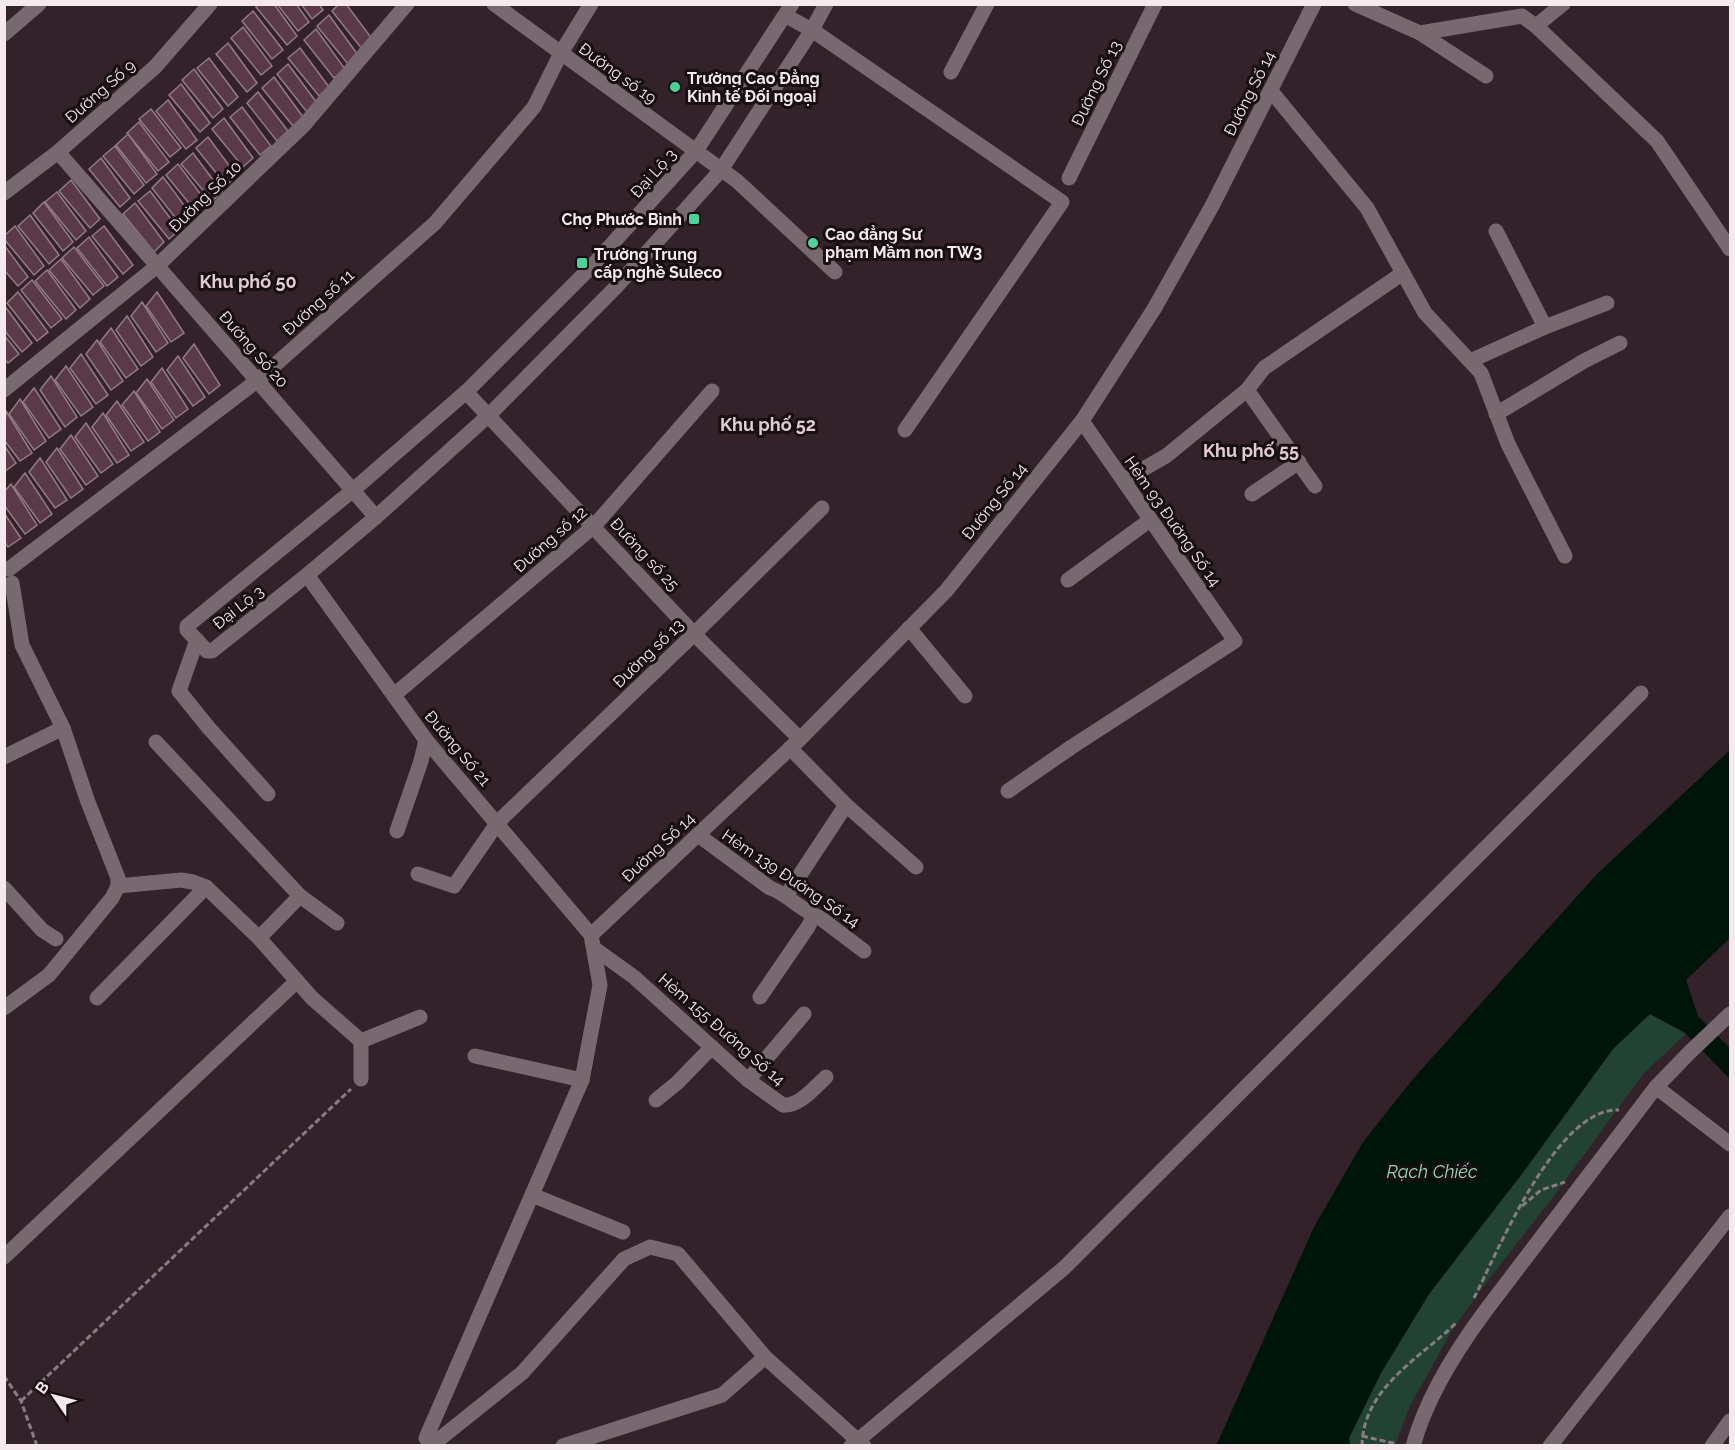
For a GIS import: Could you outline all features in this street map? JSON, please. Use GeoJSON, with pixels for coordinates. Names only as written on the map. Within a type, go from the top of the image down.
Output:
{"type":"FeatureCollection","features":[{"type":"Feature","properties":{"kind":"street"},"geometry":{"type":"LineString","coordinates":[[4,34],[39,4]]}},
{"type":"Feature","properties":{"kind":"street","name":"Đường Số 9"},"geometry":{"type":"LineString","coordinates":[[4,193],[57,152],[155,67],[210,4]]}},
{"type":"Feature","properties":{"kind":"street","name":"Đường Số 10"},"geometry":{"type":"LineString","coordinates":[[4,390],[157,266],[304,125],[407,4]]}},
{"type":"Feature","properties":{"kind":"street","name":"Đường số 19"},"geometry":{"type":"LineString","coordinates":[[494,4],[737,181],[835,272]]}},
{"type":"Feature","properties":{"kind":"street","name":"Đường số 11"},"geometry":{"type":"LineString","coordinates":[[8,575],[258,380],[435,223],[534,107],[561,53],[591,4]]}},
{"type":"Feature","properties":{"kind":"street","name":"Đại Lộ 3"},"geometry":{"type":"LineString","coordinates":[[789,10],[696,151],[593,265],[466,392],[278,554],[187,626],[187,630],[207,651],[210,651],[307,576],[376,517],[489,415],[616,287],[721,170],[812,30],[826,4]]}},
{"type":"Feature","properties":{"kind":"street"},"geometry":{"type":"LineString","coordinates":[[951,72],[987,4]]}},
{"type":"Feature","properties":{"kind":"street","name":"Đường Số 13"},"geometry":{"type":"LineString","coordinates":[[1070,178],[1155,4]]}},
{"type":"Feature","properties":{"kind":"street","name":"Đường Số 14"},"geometry":{"type":"LineString","coordinates":[[593,942],[698,835],[795,744],[946,591],[1082,421],[1154,309],[1212,206],[1314,4]]}},
{"type":"Feature","properties":{"kind":"street"},"geometry":{"type":"LineString","coordinates":[[1355,4],[1420,33],[1486,76]]}},
{"type":"Feature","properties":{"kind":"street"},"geometry":{"type":"LineString","coordinates":[[1536,26],[1563,4]]}},
{"type":"Feature","properties":{"kind":"street"},"geometry":{"type":"LineString","coordinates":[[789,10],[812,30],[1062,202],[905,430]]}},
{"type":"Feature","properties":{"kind":"street"},"geometry":{"type":"LineString","coordinates":[[1420,33],[1522,16],[1536,26],[1657,141],[1731,249]]}},
{"type":"Feature","properties":{"kind":"street"},"geometry":{"type":"LineString","coordinates":[[1271,91],[1367,208],[1425,313],[1481,373],[1508,444],[1565,556]]}},
{"type":"Feature","properties":{"kind":"street","name":"Đường Số 20"},"geometry":{"type":"LineString","coordinates":[[57,152],[376,517]]}},
{"type":"Feature","properties":{"kind":"street"},"geometry":{"type":"LineString","coordinates":[[1496,231],[1545,327]]}},
{"type":"Feature","properties":{"kind":"street"},"geometry":{"type":"LineString","coordinates":[[1124,480],[1166,456],[1247,390],[1264,368],[1403,273]]}},
{"type":"Feature","properties":{"kind":"street"},"geometry":{"type":"LineString","coordinates":[[1470,361],[1545,327],[1607,303]]}},
{"type":"Feature","properties":{"kind":"street"},"geometry":{"type":"LineString","coordinates":[[1496,414],[1584,361],[1620,343]]}},
{"type":"Feature","properties":{"kind":"street"},"geometry":{"type":"LineString","coordinates":[[1247,390],[1315,486]]}},
{"type":"Feature","properties":{"kind":"street","name":"Đường số 12"},"geometry":{"type":"LineString","coordinates":[[394,696],[594,526],[712,391]]}},
{"type":"Feature","properties":{"kind":"street","name":"Đường số 25"},"geometry":{"type":"LineString","coordinates":[[466,392],[694,634],[795,744],[846,805],[916,867]]}},
{"type":"Feature","properties":{"kind":"street","name":"Hẻm 93 Đường Số 14"},"geometry":{"type":"LineString","coordinates":[[1008,791],[1235,641],[1082,421]]}},
{"type":"Feature","properties":{"kind":"street"},"geometry":{"type":"LineString","coordinates":[[1252,495],[1299,462]]}},
{"type":"Feature","properties":{"kind":"street","name":"Đường số 13"},"geometry":{"type":"LineString","coordinates":[[418,874],[454,886],[498,822],[822,508]]}},
{"type":"Feature","properties":{"kind":"street"},"geometry":{"type":"LineString","coordinates":[[1068,580],[1149,520]]}},
{"type":"Feature","properties":{"kind":"street"},"geometry":{"type":"LineString","coordinates":[[4,1008],[49,975],[112,898],[118,886],[118,878],[88,802],[63,728],[22,645],[8,575]]}},
{"type":"Feature","properties":{"kind":"street","name":"Đường Số 21"},"geometry":{"type":"LineString","coordinates":[[307,576],[426,740],[498,822],[593,942]]}},
{"type":"Feature","properties":{"kind":"street"},"geometry":{"type":"LineString","coordinates":[[909,628],[965,696]]}},
{"type":"Feature","properties":{"kind":"street"},"geometry":{"type":"LineString","coordinates":[[197,640],[179,691],[208,728],[268,794]]}},
{"type":"Feature","properties":{"kind":"street"},"geometry":{"type":"LineString","coordinates":[[593,942],[600,985],[582,1080],[426,1438],[432,1444],[522,1373],[624,1259],[650,1247],[678,1254],[765,1358],[858,1444],[1064,1269],[1641,693]]}},
{"type":"Feature","properties":{"kind":"street"},"geometry":{"type":"LineString","coordinates":[[4,757],[63,728]]}},
{"type":"Feature","properties":{"kind":"street"},"geometry":{"type":"LineString","coordinates":[[397,831],[426,740]]}},
{"type":"Feature","properties":{"kind":"street"},"geometry":{"type":"LineString","coordinates":[[156,742],[300,896],[337,923]]}},
{"type":"Feature","properties":{"kind":"street"},"geometry":{"type":"LineString","coordinates":[[786,896],[846,805]]}},
{"type":"Feature","properties":{"kind":"street","name":"Hẻm 139 Đường Số 14"},"geometry":{"type":"LineString","coordinates":[[698,835],[770,888],[819,917],[864,951]]}},
{"type":"Feature","properties":{"kind":"street"},"geometry":{"type":"LineString","coordinates":[[118,886],[181,880],[206,887],[259,938],[312,998],[361,1041],[361,1079]]}},
{"type":"Feature","properties":{"kind":"street"},"geometry":{"type":"LineString","coordinates":[[97,998],[206,887]]}},
{"type":"Feature","properties":{"kind":"street"},"geometry":{"type":"LineString","coordinates":[[4,888],[42,930],[56,939]]}},
{"type":"Feature","properties":{"kind":"street"},"geometry":{"type":"LineString","coordinates":[[259,938],[300,896]]}},
{"type":"Feature","properties":{"kind":"street"},"geometry":{"type":"LineString","coordinates":[[760,998],[808,927],[812,919],[811,914]]}},
{"type":"Feature","properties":{"kind":"street","name":"Hẻm 155 Đường Số 14"},"geometry":{"type":"LineString","coordinates":[[593,942],[748,1080],[783,1105],[789,1106],[796,1103],[826,1077]]}},
{"type":"Feature","properties":{"kind":"street"},"geometry":{"type":"LineString","coordinates":[[4,1257],[297,981]]}},
{"type":"Feature","properties":{"kind":"street"},"geometry":{"type":"LineString","coordinates":[[748,1080],[804,1014]]}},
{"type":"Feature","properties":{"kind":"street"},"geometry":{"type":"LineString","coordinates":[[1405,1445],[1467,1335],[1656,1087],[1731,1014]]}},
{"type":"Feature","properties":{"kind":"street"},"geometry":{"type":"LineString","coordinates":[[361,1041],[420,1017]]}},
{"type":"Feature","properties":{"kind":"street"},"geometry":{"type":"LineString","coordinates":[[656,1100],[677,1083],[712,1047]]}},
{"type":"Feature","properties":{"kind":"street"},"geometry":{"type":"LineString","coordinates":[[475,1056],[582,1080]]}},
{"type":"Feature","properties":{"kind":"street"},"geometry":{"type":"LineString","coordinates":[[1656,1087],[1731,1144]]}},
{"type":"Feature","properties":{"kind":"street"},"geometry":{"type":"LineString","coordinates":[[532,1195],[623,1232]]}},
{"type":"Feature","properties":{"kind":"street"},"geometry":{"type":"LineString","coordinates":[[1550,1446],[1731,1216]]}},
{"type":"Feature","properties":{"kind":"street"},"geometry":{"type":"LineString","coordinates":[[563,1446],[722,1395],[765,1358]]}},
{"type":"Feature","properties":{"kind":"street"},"geometry":{"type":"LineString","coordinates":[[1712,1446],[1731,1422]]}},
{"type":"Feature","properties":{"kind":"path"},"geometry":{"type":"LineString","coordinates":[[21,1401],[361,1079]]}},
{"type":"Feature","properties":{"kind":"path"},"geometry":{"type":"LineString","coordinates":[[1471,1304],[1518,1209],[1540,1172],[1569,1136],[1589,1120],[1603,1112],[1619,1110]]}},
{"type":"Feature","properties":{"kind":"path"},"geometry":{"type":"LineString","coordinates":[[1518,1209],[1541,1190],[1567,1181]]}},
{"type":"Feature","properties":{"kind":"path"},"geometry":{"type":"LineString","coordinates":[[1362,1446],[1362,1436],[1370,1409],[1383,1390],[1400,1371],[1428,1350],[1458,1322]]}},
{"type":"Feature","properties":{"kind":"path"},"geometry":{"type":"LineString","coordinates":[[4,1376],[21,1401],[37,1446]]}},
{"type":"Feature","properties":{"kind":"path"},"geometry":{"type":"LineString","coordinates":[[1362,1436],[1405,1445]]}},
{"type":"Feature","properties":{"kind":"green space"},"geometry":{"type":"Polygon","coordinates":[[[1650,1014],[1686,1034],[1644,1073],[1451,1332],[1410,1406],[1395,1445],[1350,1445],[1349,1438],[1381,1373],[1429,1294],[1521,1175],[1613,1049],[1650,1014]]]}},
{"type":"Feature","properties":{"kind":"water","name":"Rạch Chiếc"},"geometry":{"type":"Polygon","coordinates":[[[1730,750],[1730,938],[1686,980],[1698,1016],[1730,1048],[1730,1079],[1684,1032],[1650,1014],[1613,1049],[1521,1175],[1429,1294],[1381,1373],[1349,1438],[1350,1445],[1216,1446],[1314,1227],[1363,1142],[1413,1079],[1597,874],[1730,750]]]}},
{"type":"Feature","properties":{"kind":"building"},"geometry":{"type":"Polygon","coordinates":[[[259,4],[274,4],[297,36],[287,45],[256,7],[259,4]]]}},
{"type":"Feature","properties":{"kind":"building"},"geometry":{"type":"Polygon","coordinates":[[[277,4],[296,4],[309,22],[298,31],[277,4]]]}},
{"type":"Feature","properties":{"kind":"building"},"geometry":{"type":"Polygon","coordinates":[[[301,4],[319,4],[323,10],[312,19],[301,4]]]}},
{"type":"Feature","properties":{"kind":"building"},"geometry":{"type":"Polygon","coordinates":[[[339,4],[346,4],[373,40],[362,49],[332,11],[339,4]]]}},
{"type":"Feature","properties":{"kind":"building"},"geometry":{"type":"Polygon","coordinates":[[[253,11],[283,50],[272,59],[242,21],[253,11]]]}},
{"type":"Feature","properties":{"kind":"building"},"geometry":{"type":"Polygon","coordinates":[[[329,15],[358,55],[348,64],[317,26],[329,15]]]}},
{"type":"Feature","properties":{"kind":"building"},"geometry":{"type":"Polygon","coordinates":[[[243,27],[272,66],[261,75],[231,38],[243,27]]]}},
{"type":"Feature","properties":{"kind":"building"},"geometry":{"type":"Polygon","coordinates":[[[316,29],[345,69],[334,78],[304,40],[316,29]]]}},
{"type":"Feature","properties":{"kind":"building"},"geometry":{"type":"Polygon","coordinates":[[[228,43],[257,83],[247,92],[216,54],[228,43]]]}},
{"type":"Feature","properties":{"kind":"building"},"geometry":{"type":"Polygon","coordinates":[[[300,48],[329,87],[319,96],[288,58],[300,48]]]}},
{"type":"Feature","properties":{"kind":"building"},"geometry":{"type":"Polygon","coordinates":[[[209,58],[238,97],[228,106],[197,68],[209,58]]]}},
{"type":"Feature","properties":{"kind":"building"},"geometry":{"type":"Polygon","coordinates":[[[288,64],[317,103],[307,112],[277,74],[288,64]]]}},
{"type":"Feature","properties":{"kind":"building"},"geometry":{"type":"Polygon","coordinates":[[[194,69],[223,109],[213,118],[182,80],[194,69]]]}},
{"type":"Feature","properties":{"kind":"building"},"geometry":{"type":"Polygon","coordinates":[[[274,77],[303,117],[293,126],[262,88],[274,77]]]}},
{"type":"Feature","properties":{"kind":"building"},"geometry":{"type":"Polygon","coordinates":[[[181,84],[210,123],[200,132],[169,95],[181,84]]]}},
{"type":"Feature","properties":{"kind":"building"},"geometry":{"type":"Polygon","coordinates":[[[258,92],[288,131],[277,141],[247,103],[258,92]]]}},
{"type":"Feature","properties":{"kind":"building"},"geometry":{"type":"Polygon","coordinates":[[[168,100],[197,140],[186,149],[156,111],[168,100]]]}},
{"type":"Feature","properties":{"kind":"building"},"geometry":{"type":"Polygon","coordinates":[[[242,107],[271,146],[260,155],[230,117],[242,107]]]}},
{"type":"Feature","properties":{"kind":"building"},"geometry":{"type":"Polygon","coordinates":[[[151,109],[181,148],[170,157],[139,119],[151,109]]]}},
{"type":"Feature","properties":{"kind":"building"},"geometry":{"type":"Polygon","coordinates":[[[224,118],[253,158],[243,167],[212,129],[224,118]]]}},
{"type":"Feature","properties":{"kind":"building"},"geometry":{"type":"Polygon","coordinates":[[[139,122],[169,162],[158,171],[127,133],[139,122]]]}},
{"type":"Feature","properties":{"kind":"building"},"geometry":{"type":"Polygon","coordinates":[[[128,134],[157,174],[146,183],[116,145],[128,134]]]}},
{"type":"Feature","properties":{"kind":"building"},"geometry":{"type":"Polygon","coordinates":[[[208,137],[237,176],[226,185],[196,148],[208,137]]]}},
{"type":"Feature","properties":{"kind":"building"},"geometry":{"type":"Polygon","coordinates":[[[115,146],[144,185],[134,194],[103,156],[115,146]]]}},
{"type":"Feature","properties":{"kind":"building"},"geometry":{"type":"Polygon","coordinates":[[[193,153],[222,192],[212,201],[181,164],[193,153]]]}},
{"type":"Feature","properties":{"kind":"building"},"geometry":{"type":"Polygon","coordinates":[[[101,158],[130,198],[120,207],[89,169],[101,158]]]}},
{"type":"Feature","properties":{"kind":"building"},"geometry":{"type":"Polygon","coordinates":[[[178,164],[208,204],[197,213],[166,175],[178,164]]]}},
{"type":"Feature","properties":{"kind":"building"},"geometry":{"type":"Polygon","coordinates":[[[163,177],[193,217],[182,226],[152,188],[163,177]]]}},
{"type":"Feature","properties":{"kind":"building"},"geometry":{"type":"Polygon","coordinates":[[[71,180],[100,219],[90,228],[59,191],[71,180]]]}},
{"type":"Feature","properties":{"kind":"building"},"geometry":{"type":"Polygon","coordinates":[[[150,191],[179,230],[169,239],[138,201],[150,191]]]}},
{"type":"Feature","properties":{"kind":"building"},"geometry":{"type":"Polygon","coordinates":[[[57,192],[86,231],[76,240],[45,202],[57,192]]]}},
{"type":"Feature","properties":{"kind":"building"},"geometry":{"type":"Polygon","coordinates":[[[44,202],[73,242],[63,251],[33,213],[44,202]]]}},
{"type":"Feature","properties":{"kind":"building"},"geometry":{"type":"Polygon","coordinates":[[[135,203],[164,242],[154,252],[123,214],[135,203]]]}},
{"type":"Feature","properties":{"kind":"building"},"geometry":{"type":"Polygon","coordinates":[[[30,215],[59,255],[49,264],[18,226],[30,215]]]}},
{"type":"Feature","properties":{"kind":"building"},"geometry":{"type":"Polygon","coordinates":[[[15,226],[44,266],[34,275],[4,239],[4,236],[15,226]]]}},
{"type":"Feature","properties":{"kind":"building"},"geometry":{"type":"Polygon","coordinates":[[[104,226],[133,265],[123,274],[92,236],[104,226]]]}},
{"type":"Feature","properties":{"kind":"building"},"geometry":{"type":"Polygon","coordinates":[[[89,237],[118,277],[107,286],[77,248],[89,237]]]}},
{"type":"Feature","properties":{"kind":"building"},"geometry":{"type":"Polygon","coordinates":[[[4,245],[28,277],[18,286],[4,270],[4,245]]]}},
{"type":"Feature","properties":{"kind":"building"},"geometry":{"type":"Polygon","coordinates":[[[74,247],[104,286],[93,295],[62,258],[74,247]]]}},
{"type":"Feature","properties":{"kind":"building"},"geometry":{"type":"Polygon","coordinates":[[[61,259],[90,299],[80,308],[49,270],[61,259]]]}},
{"type":"Feature","properties":{"kind":"building"},"geometry":{"type":"Polygon","coordinates":[[[47,270],[76,310],[66,319],[35,281],[47,270]]]}},
{"type":"Feature","properties":{"kind":"building"},"geometry":{"type":"Polygon","coordinates":[[[32,280],[62,319],[51,328],[21,290],[32,280]]]}},
{"type":"Feature","properties":{"kind":"building"},"geometry":{"type":"Polygon","coordinates":[[[18,292],[48,332],[37,341],[7,303],[18,292]]]}},
{"type":"Feature","properties":{"kind":"building"},"geometry":{"type":"Polygon","coordinates":[[[157,292],[184,333],[171,342],[146,306],[157,292]]]}},
{"type":"Feature","properties":{"kind":"building"},"geometry":{"type":"Polygon","coordinates":[[[142,302],[168,343],[156,352],[131,316],[142,302]]]}},
{"type":"Feature","properties":{"kind":"building"},"geometry":{"type":"Polygon","coordinates":[[[4,305],[32,343],[22,352],[4,330],[4,305]]]}},
{"type":"Feature","properties":{"kind":"building"},"geometry":{"type":"Polygon","coordinates":[[[127,316],[153,357],[141,366],[116,330],[127,316]]]}},
{"type":"Feature","properties":{"kind":"building"},"geometry":{"type":"Polygon","coordinates":[[[111,328],[138,369],[126,378],[100,342],[111,328]]]}},
{"type":"Feature","properties":{"kind":"building"},"geometry":{"type":"Polygon","coordinates":[[[4,335],[19,354],[8,363],[4,359],[4,335]]]}},
{"type":"Feature","properties":{"kind":"building"},"geometry":{"type":"Polygon","coordinates":[[[97,340],[123,381],[111,390],[86,354],[97,340]]]}},
{"type":"Feature","properties":{"kind":"building"},"geometry":{"type":"Polygon","coordinates":[[[194,344],[220,385],[209,394],[183,358],[194,344]]]}},
{"type":"Feature","properties":{"kind":"building"},"geometry":{"type":"Polygon","coordinates":[[[81,354],[108,395],[96,404],[70,368],[81,354]]]}},
{"type":"Feature","properties":{"kind":"building"},"geometry":{"type":"Polygon","coordinates":[[[178,356],[205,397],[193,406],[167,370],[178,356]]]}},
{"type":"Feature","properties":{"kind":"building"},"geometry":{"type":"Polygon","coordinates":[[[66,366],[93,407],[81,416],[55,380],[66,366]]]}},
{"type":"Feature","properties":{"kind":"building"},"geometry":{"type":"Polygon","coordinates":[[[162,368],[188,409],[176,418],[151,382],[162,368]]]}},
{"type":"Feature","properties":{"kind":"building"},"geometry":{"type":"Polygon","coordinates":[[[51,376],[77,417],[65,427],[40,390],[51,376]]]}},
{"type":"Feature","properties":{"kind":"building"},"geometry":{"type":"Polygon","coordinates":[[[147,379],[174,420],[162,429],[136,393],[147,379]]]}},
{"type":"Feature","properties":{"kind":"building"},"geometry":{"type":"Polygon","coordinates":[[[34,388],[61,429],[49,438],[23,402],[34,388]]]}},
{"type":"Feature","properties":{"kind":"building"},"geometry":{"type":"Polygon","coordinates":[[[134,391],[160,432],[148,441],[122,405],[134,391]]]}},
{"type":"Feature","properties":{"kind":"building"},"geometry":{"type":"Polygon","coordinates":[[[20,399],[46,441],[34,450],[9,414],[20,399]]]}},
{"type":"Feature","properties":{"kind":"building"},"geometry":{"type":"Polygon","coordinates":[[[117,401],[144,442],[131,451],[106,415],[117,401]]]}},
{"type":"Feature","properties":{"kind":"building"},"geometry":{"type":"Polygon","coordinates":[[[6,411],[32,453],[20,461],[4,440],[6,411]]]}},
{"type":"Feature","properties":{"kind":"building"},"geometry":{"type":"Polygon","coordinates":[[[103,413],[129,455],[117,463],[92,427],[103,413]]]}},
{"type":"Feature","properties":{"kind":"building"},"geometry":{"type":"Polygon","coordinates":[[[86,423],[113,464],[101,473],[75,437],[86,423]]]}},
{"type":"Feature","properties":{"kind":"building"},"geometry":{"type":"Polygon","coordinates":[[[71,435],[98,476],[86,485],[60,449],[71,435]]]}},
{"type":"Feature","properties":{"kind":"building"},"geometry":{"type":"Polygon","coordinates":[[[4,445],[16,463],[4,472],[4,445]]]}},
{"type":"Feature","properties":{"kind":"building"},"geometry":{"type":"Polygon","coordinates":[[[57,448],[83,489],[71,498],[46,462],[57,448]]]}},
{"type":"Feature","properties":{"kind":"building"},"geometry":{"type":"Polygon","coordinates":[[[40,458],[67,500],[55,508],[29,472],[40,458]]]}},
{"type":"Feature","properties":{"kind":"building"},"geometry":{"type":"Polygon","coordinates":[[[25,473],[52,514],[40,523],[14,487],[25,473]]]}},
{"type":"Feature","properties":{"kind":"building"},"geometry":{"type":"Polygon","coordinates":[[[11,484],[37,525],[25,534],[4,505],[4,492],[11,484]]]}},
{"type":"Feature","properties":{"kind":"building"},"geometry":{"type":"Polygon","coordinates":[[[4,513],[21,538],[8,547],[4,541],[4,513]]]}},
{"type":"Feature","properties":{"kind":"place","name":"Trường Cao Đẳng Kinh tế Đối ngoại"},"geometry":{"type":"Point","coordinates":[675,87]}},
{"type":"Feature","properties":{"kind":"place","name":"Chợ Phước Bình"},"geometry":{"type":"Point","coordinates":[694,219]}},
{"type":"Feature","properties":{"kind":"place","name":"Cao đẳng Sư phạm Mầm non TW3"},"geometry":{"type":"Point","coordinates":[813,243]}},
{"type":"Feature","properties":{"kind":"place","name":"Trường Trung cấp nghề Suleco"},"geometry":{"type":"Point","coordinates":[582,263]}},
{"type":"Feature","properties":{"kind":"district","name":"Khu phố 50"},"geometry":{"type":"Point","coordinates":[248,282]}},
{"type":"Feature","properties":{"kind":"district","name":"Khu phố 52"},"geometry":{"type":"Point","coordinates":[768,425]}},
{"type":"Feature","properties":{"kind":"district","name":"Khu phố 55"},"geometry":{"type":"Point","coordinates":[1251,451]}}]}
